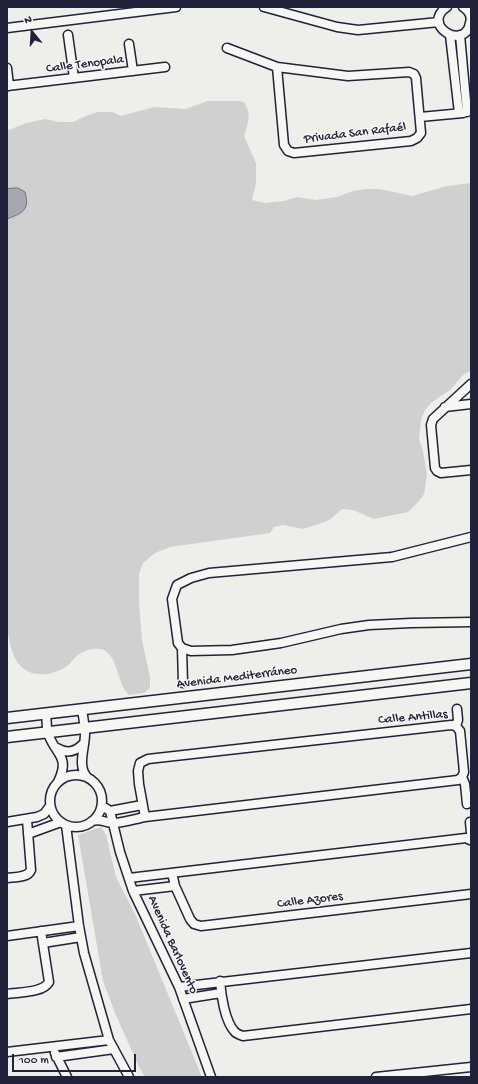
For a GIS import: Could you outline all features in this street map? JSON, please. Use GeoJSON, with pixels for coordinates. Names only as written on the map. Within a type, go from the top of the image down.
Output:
{"type":"FeatureCollection","features":[{"type":"Feature","properties":{"kind":"street"},"geometry":{"type":"LineString","coordinates":[[7,28],[176,7]]}},
{"type":"Feature","properties":{"kind":"street"},"geometry":{"type":"LineString","coordinates":[[264,7],[358,30],[439,22]]}},
{"type":"Feature","properties":{"kind":"street"},"geometry":{"type":"LineString","coordinates":[[447,7],[441,13],[439,22],[443,30],[450,36],[466,113]]}},
{"type":"Feature","properties":{"kind":"street"},"geometry":{"type":"LineString","coordinates":[[450,36],[460,35],[468,29],[471,18],[463,7]]}},
{"type":"Feature","properties":{"kind":"street"},"geometry":{"type":"LineString","coordinates":[[68,35],[74,78]]}},
{"type":"Feature","properties":{"kind":"street"},"geometry":{"type":"LineString","coordinates":[[460,35],[466,113]]}},
{"type":"Feature","properties":{"kind":"street"},"geometry":{"type":"LineString","coordinates":[[129,44],[133,71]]}},
{"type":"Feature","properties":{"kind":"street","name":"Privada San Rafaél"},"geometry":{"type":"LineString","coordinates":[[227,48],[277,67],[348,76],[409,72],[414,74],[416,78],[421,133],[417,138],[411,141],[294,153],[288,151],[284,145],[277,67]]}},
{"type":"Feature","properties":{"kind":"street","name":"Calle Tenopala"},"geometry":{"type":"LineString","coordinates":[[8,86],[165,67]]}},
{"type":"Feature","properties":{"kind":"street"},"geometry":{"type":"LineString","coordinates":[[7,68],[8,86]]}},
{"type":"Feature","properties":{"kind":"street","name":"Privada San Rafaél"},"geometry":{"type":"LineString","coordinates":[[420,117],[466,113]]}},
{"type":"Feature","properties":{"kind":"street"},"geometry":{"type":"LineString","coordinates":[[471,384],[433,419],[431,425],[435,468],[437,471],[441,473],[471,470]]}},
{"type":"Feature","properties":{"kind":"street"},"geometry":{"type":"LineString","coordinates":[[445,407],[471,404]]}},
{"type":"Feature","properties":{"kind":"street"},"geometry":{"type":"LineString","coordinates":[[471,538],[392,557],[209,573],[191,578],[177,585],[172,599],[178,643],[182,648],[191,651],[232,650],[281,643],[321,633],[369,625],[471,622]]}},
{"type":"Feature","properties":{"kind":"street"},"geometry":{"type":"LineString","coordinates":[[182,648],[183,683]]}},
{"type":"Feature","properties":{"kind":"street","name":"Avenida Mediterráneo"},"geometry":{"type":"LineString","coordinates":[[7,718],[471,664]]}},
{"type":"Feature","properties":{"kind":"street"},"geometry":{"type":"LineString","coordinates":[[7,737],[471,683]]}},
{"type":"Feature","properties":{"kind":"street"},"geometry":{"type":"LineString","coordinates":[[82,709],[84,727],[82,768],[84,774],[99,789],[102,800],[102,806],[97,817],[92,822]]}},
{"type":"Feature","properties":{"kind":"street"},"geometry":{"type":"LineString","coordinates":[[456,726],[458,720],[457,709]]}},
{"type":"Feature","properties":{"kind":"street"},"geometry":{"type":"LineString","coordinates":[[46,714],[49,737],[62,760],[63,769],[58,782],[51,792],[50,806],[54,815],[63,824],[81,937],[108,1040],[129,1077]]}},
{"type":"Feature","properties":{"kind":"street","name":"Calle Antillas"},"geometry":{"type":"LineString","coordinates":[[145,817],[138,771],[140,763],[148,759],[451,725],[456,726],[460,731],[464,772],[462,777],[465,784],[467,804]]}},
{"type":"Feature","properties":{"kind":"street"},"geometry":{"type":"LineString","coordinates":[[56,748],[63,752],[70,752],[75,751],[84,744]]}},
{"type":"Feature","properties":{"kind":"street"},"geometry":{"type":"LineString","coordinates":[[58,782],[70,776],[78,775],[87,777]]}},
{"type":"Feature","properties":{"kind":"street"},"geometry":{"type":"LineString","coordinates":[[28,834],[63,824],[80,827],[98,820],[112,823],[145,817],[458,780],[462,777]]}},
{"type":"Feature","properties":{"kind":"street"},"geometry":{"type":"LineString","coordinates":[[102,806],[110,811],[142,805]]}},
{"type":"Feature","properties":{"kind":"street"},"geometry":{"type":"LineString","coordinates":[[7,822],[27,820],[44,814],[50,806]]}},
{"type":"Feature","properties":{"kind":"street","name":"Avenida Barlovento"},"geometry":{"type":"LineString","coordinates":[[110,811],[112,823],[129,878],[179,987],[211,1077]]}},
{"type":"Feature","properties":{"kind":"street"},"geometry":{"type":"LineString","coordinates":[[7,878],[26,876],[30,873],[27,820]]}},
{"type":"Feature","properties":{"kind":"street"},"geometry":{"type":"LineString","coordinates":[[129,878],[471,838],[470,822]]}},
{"type":"Feature","properties":{"kind":"street","name":"Calle Azores"},"geometry":{"type":"LineString","coordinates":[[172,873],[174,886],[190,919],[194,924],[201,926],[471,894]]}},
{"type":"Feature","properties":{"kind":"street"},"geometry":{"type":"LineString","coordinates":[[134,891],[174,886]]}},
{"type":"Feature","properties":{"kind":"street"},"geometry":{"type":"LineString","coordinates":[[7,936],[79,926]]}},
{"type":"Feature","properties":{"kind":"street"},"geometry":{"type":"LineString","coordinates":[[7,994],[41,989],[49,982],[41,931]]}},
{"type":"Feature","properties":{"kind":"street"},"geometry":{"type":"LineString","coordinates":[[43,943],[81,937]]}},
{"type":"Feature","properties":{"kind":"street"},"geometry":{"type":"LineString","coordinates":[[179,987],[220,981],[471,953]]}},
{"type":"Feature","properties":{"kind":"street"},"geometry":{"type":"LineString","coordinates":[[220,981],[221,994],[231,1026],[236,1033],[243,1036],[471,1010]]}},
{"type":"Feature","properties":{"kind":"street"},"geometry":{"type":"LineString","coordinates":[[183,999],[221,994]]}},
{"type":"Feature","properties":{"kind":"street"},"geometry":{"type":"LineString","coordinates":[[7,1052],[108,1040]]}},
{"type":"Feature","properties":{"kind":"street"},"geometry":{"type":"LineString","coordinates":[[53,1046],[56,1058],[67,1077]]}},
{"type":"Feature","properties":{"kind":"street"},"geometry":{"type":"LineString","coordinates":[[56,1058],[114,1050]]}},
{"type":"Feature","properties":{"kind":"street"},"geometry":{"type":"LineString","coordinates":[[376,1077],[471,1067]]}},
{"type":"Feature","properties":{"kind":"shaded area"},"geometry":{"type":"Polygon","coordinates":[[[208,101],[244,102],[248,110],[249,114],[247,127],[244,136],[256,163],[256,184],[252,200],[265,203],[284,201],[297,197],[316,200],[337,197],[353,191],[366,189],[380,189],[412,196],[447,186],[471,183],[471,371],[464,374],[450,390],[431,403],[425,410],[421,420],[419,439],[423,451],[427,475],[424,494],[408,512],[374,519],[353,510],[342,509],[325,522],[303,529],[283,525],[274,527],[270,533],[170,547],[155,553],[143,563],[139,574],[139,603],[142,640],[150,677],[150,688],[144,693],[129,695],[122,684],[112,658],[109,653],[104,650],[94,649],[83,652],[61,670],[47,674],[33,673],[21,666],[14,657],[7,631],[7,130],[26,123],[45,119],[59,122],[73,122],[98,112],[112,112],[121,116],[154,107],[185,109],[208,101]]]}},
{"type":"Feature","properties":{"kind":"shaded area"},"geometry":{"type":"Polygon","coordinates":[[[18,188],[25,192],[27,203],[26,207],[21,213],[7,219],[7,189],[18,188]]]}},
{"type":"Feature","properties":{"kind":"shaded area"},"geometry":{"type":"Polygon","coordinates":[[[101,827],[106,835],[116,877],[135,914],[202,1077],[145,1077],[115,1013],[103,981],[78,835],[101,827]]]}}]}
